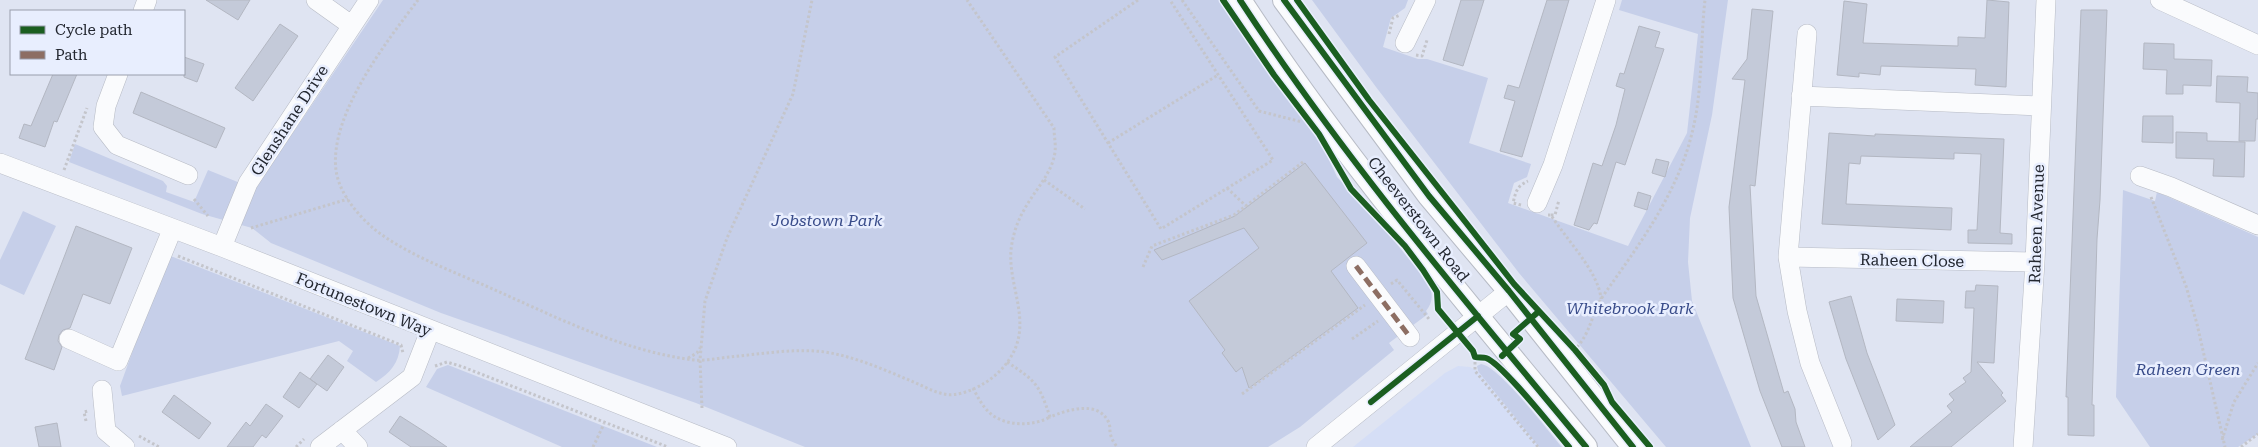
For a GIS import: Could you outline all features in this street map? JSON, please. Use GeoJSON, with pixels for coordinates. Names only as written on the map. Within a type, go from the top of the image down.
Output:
{"type":"FeatureCollection","features":[{"type":"Feature","properties":{"kind":"main road","name":"Cheeverstown Road"},"geometry":{"type":"LineString","coordinates":[[1240,0],[1353,158],[1478,316],[1586,447]]}},
{"type":"Feature","properties":{"kind":"main road","name":"Cheeverstown Road"},"geometry":{"type":"LineString","coordinates":[[1284,0],[1428,196],[1509,291],[1633,447]]}},
{"type":"Feature","properties":{"kind":"street"},"geometry":{"type":"LineString","coordinates":[[316,0],[351,25]]}},
{"type":"Feature","properties":{"kind":"street","name":"Glenshane Drive"},"geometry":{"type":"LineString","coordinates":[[222,247],[248,183],[369,0]]}},
{"type":"Feature","properties":{"kind":"street"},"geometry":{"type":"LineString","coordinates":[[1405,42],[1426,0]]}},
{"type":"Feature","properties":{"kind":"street"},"geometry":{"type":"LineString","coordinates":[[1544,209],[1553,165],[1606,0]]}},
{"type":"Feature","properties":{"kind":"street","name":"Raheen Avenue"},"geometry":{"type":"LineString","coordinates":[[2021,447],[2035,262],[2040,106],[2046,0]]}},
{"type":"Feature","properties":{"kind":"street"},"geometry":{"type":"LineString","coordinates":[[2160,0],[2258,45]]}},
{"type":"Feature","properties":{"kind":"street"},"geometry":{"type":"LineString","coordinates":[[1807,34],[1788,257],[1810,363],[1842,443]]}},
{"type":"Feature","properties":{"kind":"street"},"geometry":{"type":"LineString","coordinates":[[118,75],[106,106],[103,127],[117,145],[188,175]]}},
{"type":"Feature","properties":{"kind":"street"},"geometry":{"type":"LineString","coordinates":[[1801,96],[2040,106]]}},
{"type":"Feature","properties":{"kind":"street","name":"Fortunestown Way"},"geometry":{"type":"LineString","coordinates":[[1,167],[222,247],[430,331],[727,447]]}},
{"type":"Feature","properties":{"kind":"street"},"geometry":{"type":"LineString","coordinates":[[2140,176],[2172,187],[2258,225]]}},
{"type":"Feature","properties":{"kind":"street"},"geometry":{"type":"LineString","coordinates":[[69,338],[118,360],[172,230]]}},
{"type":"Feature","properties":{"kind":"street","name":"Raheen Close"},"geometry":{"type":"LineString","coordinates":[[1788,257],[2035,262]]}},
{"type":"Feature","properties":{"kind":"street"},"geometry":{"type":"LineString","coordinates":[[1356,266],[1383,291],[1391,312],[1410,337]]}},
{"type":"Feature","properties":{"kind":"street"},"geometry":{"type":"LineString","coordinates":[[1316,447],[1509,291]]}},
{"type":"Feature","properties":{"kind":"street"},"geometry":{"type":"LineString","coordinates":[[313,442],[342,430],[412,377],[430,331]]}},
{"type":"Feature","properties":{"kind":"street"},"geometry":{"type":"LineString","coordinates":[[102,390],[106,431],[126,447]]}},
{"type":"Feature","properties":{"kind":"street"},"geometry":{"type":"LineString","coordinates":[[342,430],[358,447]]}},
{"type":"Feature","properties":{"kind":"path"},"geometry":{"type":"LineString","coordinates":[[418,0],[367,72],[354,94],[341,132],[336,169],[343,192],[357,212],[375,229],[407,249],[444,267],[570,323],[614,339],[693,360],[777,352],[824,352],[863,362],[946,395],[964,392],[985,383],[1002,369],[1015,350],[1022,324],[1012,272],[1011,246],[1017,223],[1044,180],[1055,153],[1054,128],[967,0]]}},
{"type":"Feature","properties":{"kind":"path"},"geometry":{"type":"LineString","coordinates":[[702,408],[700,360],[705,301],[727,238],[793,94],[812,0]]}},
{"type":"Feature","properties":{"kind":"path"},"geometry":{"type":"LineString","coordinates":[[1138,0],[1055,57],[1161,229],[1273,160],[1170,0]]}},
{"type":"Feature","properties":{"kind":"path"},"geometry":{"type":"LineString","coordinates":[[1182,0],[1259,111],[1309,121]]}},
{"type":"Feature","properties":{"kind":"path"},"geometry":{"type":"LineString","coordinates":[[1575,350],[1585,337],[1601,300],[1658,216],[1687,148],[1692,132],[1696,100],[1705,0]]}},
{"type":"Feature","properties":{"kind":"path"},"geometry":{"type":"LineString","coordinates":[[1108,143],[1218,75]]}},
{"type":"Feature","properties":{"kind":"path"},"geometry":{"type":"LineString","coordinates":[[59,171],[62,173],[87,107]]}},
{"type":"Feature","properties":{"kind":"path"},"geometry":{"type":"LineString","coordinates":[[1143,267],[1152,246],[1234,214],[1303,162]]}},
{"type":"Feature","properties":{"kind":"path"},"geometry":{"type":"LineString","coordinates":[[1044,180],[1085,209]]}},
{"type":"Feature","properties":{"kind":"path"},"geometry":{"type":"LineString","coordinates":[[1227,188],[1246,206]]}},
{"type":"Feature","properties":{"kind":"path"},"geometry":{"type":"LineString","coordinates":[[2150,195],[2193,309],[2225,447]]}},
{"type":"Feature","properties":{"kind":"path"},"geometry":{"type":"LineString","coordinates":[[194,199],[208,216]]}},
{"type":"Feature","properties":{"kind":"path"},"geometry":{"type":"LineString","coordinates":[[251,228],[348,199]]}},
{"type":"Feature","properties":{"kind":"path"},"geometry":{"type":"LineString","coordinates":[[1544,209],[1580,254],[1599,291],[1601,300]]}},
{"type":"Feature","properties":{"kind":"path"},"geometry":{"type":"LineString","coordinates":[[164,250],[401,345],[404,354],[402,358]]}},
{"type":"Feature","properties":{"kind":"path"},"geometry":{"type":"LineString","coordinates":[[1242,394],[1397,280],[1429,319]]}},
{"type":"Feature","properties":{"kind":"path"},"geometry":{"type":"LineString","coordinates":[[1352,339],[1391,312]]}},
{"type":"Feature","properties":{"kind":"path"},"geometry":{"type":"LineString","coordinates":[[1457,332],[1478,358],[1475,371],[1538,447]]}},
{"type":"Feature","properties":{"kind":"path"},"geometry":{"type":"LineString","coordinates":[[1569,343],[1581,357]]}},
{"type":"Feature","properties":{"kind":"path"},"geometry":{"type":"LineString","coordinates":[[684,358],[697,353],[701,345]]}},
{"type":"Feature","properties":{"kind":"path"},"geometry":{"type":"LineString","coordinates":[[701,345],[702,353],[713,359]]}},
{"type":"Feature","properties":{"kind":"path"},"geometry":{"type":"LineString","coordinates":[[701,374],[704,363],[713,359]]}},
{"type":"Feature","properties":{"kind":"path"},"geometry":{"type":"LineString","coordinates":[[693,360],[699,364],[701,374]]}},
{"type":"Feature","properties":{"kind":"path"},"geometry":{"type":"LineString","coordinates":[[432,372],[436,366],[447,362],[604,424],[668,447]]}},
{"type":"Feature","properties":{"kind":"path"},"geometry":{"type":"LineString","coordinates":[[1007,362],[1032,379],[1041,391],[1050,417]]}},
{"type":"Feature","properties":{"kind":"path"},"geometry":{"type":"LineString","coordinates":[[2222,440],[2234,402],[2258,363]]}},
{"type":"Feature","properties":{"kind":"path"},"geometry":{"type":"LineString","coordinates":[[974,388],[982,404],[992,415],[1004,421],[1038,424],[1065,411],[1084,408],[1101,412],[1109,422],[1111,436],[1117,447]]}},
{"type":"Feature","properties":{"kind":"path"},"geometry":{"type":"LineString","coordinates":[[593,447],[604,424]]}},
{"type":"Feature","properties":{"kind":"path"},"geometry":{"type":"LineString","coordinates":[[2241,447],[2258,434]]}},
{"type":"Feature","properties":{"kind":"path"},"geometry":{"type":"LineString","coordinates":[[296,447],[313,442]]}},
{"type":"Feature","properties":{"kind":"shaded area"},"geometry":{"type":"Polygon","coordinates":[[[1458,366],[1470,367],[1478,371],[1502,397],[1541,447],[1353,447],[1445,373],[1458,366]]]}},
{"type":"Feature","properties":{"kind":"green space","name":"Jobstown Park"},"geometry":{"type":"Polygon","coordinates":[[[383,0],[1219,0],[1254,51],[1318,136],[1337,177],[1379,222],[1429,284],[1432,298],[1426,311],[1428,314],[1389,343],[1394,350],[1300,427],[1268,447],[805,447],[696,403],[441,313],[271,243],[252,228],[202,214],[69,162],[75,144],[163,181],[167,186],[166,192],[194,202],[208,170],[255,189],[383,0]]]}},
{"type":"Feature","properties":{"kind":"green space","name":"Whitebrook Park"},"geometry":{"type":"Polygon","coordinates":[[[1312,0],[1408,0],[1405,8],[1391,18],[1383,47],[1418,59],[1427,59],[1488,78],[1469,143],[1531,164],[1527,177],[1514,183],[1508,203],[1628,246],[1687,133],[1698,34],[1619,10],[1622,0],[1728,0],[1712,115],[1690,218],[1688,262],[1692,301],[1751,447],[1666,447],[1519,273],[1376,87],[1312,0]]]}},
{"type":"Feature","properties":{"kind":"green space","name":"Raheen Green"},"geometry":{"type":"Polygon","coordinates":[[[2123,190],[2155,201],[2157,192],[2258,237],[2258,434],[2238,447],[2150,447],[2116,397],[2123,190]]]}},
{"type":"Feature","properties":{"kind":"green space"},"geometry":{"type":"Polygon","coordinates":[[[23,211],[56,226],[24,295],[0,284],[0,260],[23,211]]]}},
{"type":"Feature","properties":{"kind":"green space"},"geometry":{"type":"Polygon","coordinates":[[[168,255],[400,346],[398,358],[386,375],[376,382],[347,361],[353,351],[339,341],[122,396],[120,386],[168,255]]]}},
{"type":"Feature","properties":{"kind":"green space"},"geometry":{"type":"Polygon","coordinates":[[[1481,364],[1489,367],[1511,387],[1562,447],[1539,447],[1478,371],[1477,366],[1481,364]]]}},
{"type":"Feature","properties":{"kind":"green space"},"geometry":{"type":"Polygon","coordinates":[[[448,365],[657,447],[562,447],[426,387],[437,369],[448,365]]]}},
{"type":"Feature","properties":{"kind":"building"},"geometry":{"type":"Polygon","coordinates":[[[206,0],[250,0],[238,20],[206,0]]]}},
{"type":"Feature","properties":{"kind":"building"},"geometry":{"type":"Polygon","coordinates":[[[1461,0],[1484,0],[1463,66],[1443,60],[1461,0]]]}},
{"type":"Feature","properties":{"kind":"building"},"geometry":{"type":"Polygon","coordinates":[[[1547,0],[1569,0],[1522,157],[1500,151],[1515,101],[1504,98],[1508,85],[1519,88],[1547,0]]]}},
{"type":"Feature","properties":{"kind":"building"},"geometry":{"type":"Polygon","coordinates":[[[1987,0],[2009,2],[2006,87],[1975,85],[1976,69],[1881,66],[1880,75],[1859,73],[1859,77],[1837,75],[1844,1],[1867,4],[1863,43],[1958,46],[1958,37],[1985,38],[1987,0]]]}},
{"type":"Feature","properties":{"kind":"building"},"geometry":{"type":"Polygon","coordinates":[[[1752,9],[1773,11],[1755,186],[1750,185],[1756,296],[1784,393],[1788,391],[1805,447],[1782,447],[1760,391],[1733,298],[1729,207],[1745,80],[1732,79],[1747,59],[1752,9]]]}},
{"type":"Feature","properties":{"kind":"building"},"geometry":{"type":"Polygon","coordinates":[[[2081,10],[2107,10],[2097,239],[2092,405],[2094,405],[2094,436],[2068,435],[2068,397],[2066,397],[2081,10]]]}},
{"type":"Feature","properties":{"kind":"building"},"geometry":{"type":"Polygon","coordinates":[[[280,24],[298,36],[253,101],[235,88],[280,24]]]}},
{"type":"Feature","properties":{"kind":"building"},"geometry":{"type":"Polygon","coordinates":[[[1639,26],[1660,32],[1655,47],[1664,49],[1625,165],[1616,162],[1597,224],[1594,223],[1589,230],[1574,225],[1593,163],[1602,166],[1616,125],[1625,89],[1616,86],[1620,73],[1624,74],[1639,26]]]}},
{"type":"Feature","properties":{"kind":"building"},"geometry":{"type":"Polygon","coordinates":[[[2144,43],[2174,44],[2174,59],[2212,60],[2211,86],[2183,85],[2183,94],[2166,94],[2167,70],[2143,69],[2144,43]]]}},
{"type":"Feature","properties":{"kind":"building"},"geometry":{"type":"Polygon","coordinates":[[[185,57],[204,64],[197,82],[184,77],[185,57]]]}},
{"type":"Feature","properties":{"kind":"building"},"geometry":{"type":"Polygon","coordinates":[[[53,75],[77,75],[57,122],[54,121],[45,147],[19,138],[24,124],[31,126],[53,75]]]}},
{"type":"Feature","properties":{"kind":"building"},"geometry":{"type":"Polygon","coordinates":[[[2217,76],[2248,77],[2247,92],[2258,93],[2258,119],[2256,119],[2255,141],[2239,141],[2240,103],[2216,102],[2217,76]]]}},
{"type":"Feature","properties":{"kind":"building"},"geometry":{"type":"Polygon","coordinates":[[[141,92],[225,128],[216,148],[133,113],[141,92]]]}},
{"type":"Feature","properties":{"kind":"building"},"geometry":{"type":"Polygon","coordinates":[[[2143,116],[2173,116],[2173,143],[2142,142],[2143,116]]]}},
{"type":"Feature","properties":{"kind":"building"},"geometry":{"type":"Polygon","coordinates":[[[2176,132],[2207,133],[2207,141],[2245,142],[2244,177],[2213,176],[2214,159],[2176,158],[2176,132]]]}},
{"type":"Feature","properties":{"kind":"building"},"geometry":{"type":"Polygon","coordinates":[[[1829,133],[2004,139],[2000,233],[2012,234],[2012,244],[1968,243],[1968,230],[1977,230],[1981,154],[1954,153],[1954,159],[1861,156],[1860,164],[1849,163],[1846,204],[1952,208],[1951,230],[1822,224],[1829,133]]]}},
{"type":"Feature","properties":{"kind":"building"},"geometry":{"type":"Polygon","coordinates":[[[1656,159],[1669,162],[1665,177],[1652,173],[1656,159]]]}},
{"type":"Feature","properties":{"kind":"building"},"geometry":{"type":"Polygon","coordinates":[[[1305,163],[1367,243],[1331,271],[1358,308],[1249,388],[1242,367],[1236,372],[1222,353],[1225,350],[1189,301],[1259,248],[1244,228],[1162,260],[1154,250],[1235,216],[1305,163]]]}},
{"type":"Feature","properties":{"kind":"building"},"geometry":{"type":"Polygon","coordinates":[[[1638,192],[1651,196],[1647,210],[1634,206],[1638,192]]]}},
{"type":"Feature","properties":{"kind":"building"},"geometry":{"type":"Polygon","coordinates":[[[76,226],[132,248],[110,304],[83,294],[70,328],[63,330],[59,335],[58,341],[62,347],[54,370],[25,359],[76,226]]]}},
{"type":"Feature","properties":{"kind":"building"},"geometry":{"type":"Polygon","coordinates":[[[1976,285],[1998,286],[1994,363],[1977,362],[2003,393],[2001,395],[2006,401],[1951,447],[1910,447],[1952,412],[1947,406],[1954,400],[1949,394],[1966,382],[1963,378],[1971,372],[1974,308],[1965,308],[1966,291],[1975,291],[1976,285]]]}},
{"type":"Feature","properties":{"kind":"building"},"geometry":{"type":"Polygon","coordinates":[[[1851,296],[1867,353],[1895,425],[1878,440],[1846,359],[1829,302],[1851,296]]]}},
{"type":"Feature","properties":{"kind":"building"},"geometry":{"type":"Polygon","coordinates":[[[1897,299],[1944,301],[1943,323],[1896,321],[1897,299]]]}},
{"type":"Feature","properties":{"kind":"building"},"geometry":{"type":"Polygon","coordinates":[[[328,355],[344,367],[327,391],[310,379],[328,355]]]}},
{"type":"Feature","properties":{"kind":"building"},"geometry":{"type":"Polygon","coordinates":[[[300,372],[317,384],[299,408],[283,397],[300,372]]]}},
{"type":"Feature","properties":{"kind":"building"},"geometry":{"type":"Polygon","coordinates":[[[174,395],[211,423],[199,439],[162,412],[174,395]]]}},
{"type":"Feature","properties":{"kind":"building"},"geometry":{"type":"Polygon","coordinates":[[[266,404],[283,416],[266,438],[262,435],[253,447],[227,447],[246,422],[250,426],[266,404]]]}},
{"type":"Feature","properties":{"kind":"building"},"geometry":{"type":"Polygon","coordinates":[[[400,416],[447,447],[411,447],[389,432],[400,416]]]}},
{"type":"Feature","properties":{"kind":"building"},"geometry":{"type":"Polygon","coordinates":[[[57,423],[61,447],[39,447],[35,427],[57,423]]]}},
{"type":"Feature","properties":{"kind":"marked path"},"geometry":{"type":"LineString","coordinates":[[1356,266],[1410,337]]}},
{"type":"Feature","properties":{"kind":"cycle path"},"geometry":{"type":"LineString","coordinates":[[1223,0],[1274,75],[1319,134],[1351,189],[1405,246],[1423,270],[1437,292],[1438,309],[1473,351],[1475,357],[1486,358],[1504,372],[1569,447]]}},
{"type":"Feature","properties":{"kind":"cycle path"},"geometry":{"type":"LineString","coordinates":[[1240,0],[1280,59],[1363,173],[1451,284],[1586,447]]}},
{"type":"Feature","properties":{"kind":"cycle path"},"geometry":{"type":"LineString","coordinates":[[1284,0],[1429,196],[1509,291],[1633,447]]}},
{"type":"Feature","properties":{"kind":"cycle path"},"geometry":{"type":"LineString","coordinates":[[1297,0],[1369,100],[1514,284],[1575,350],[1604,385],[1612,402],[1650,447]]}},
{"type":"Feature","properties":{"kind":"cycle path"},"geometry":{"type":"LineString","coordinates":[[1502,356],[1520,339],[1513,334],[1537,313]]}},
{"type":"Feature","properties":{"kind":"cycle path"},"geometry":{"type":"LineString","coordinates":[[1371,402],[1478,316]]}}]}
